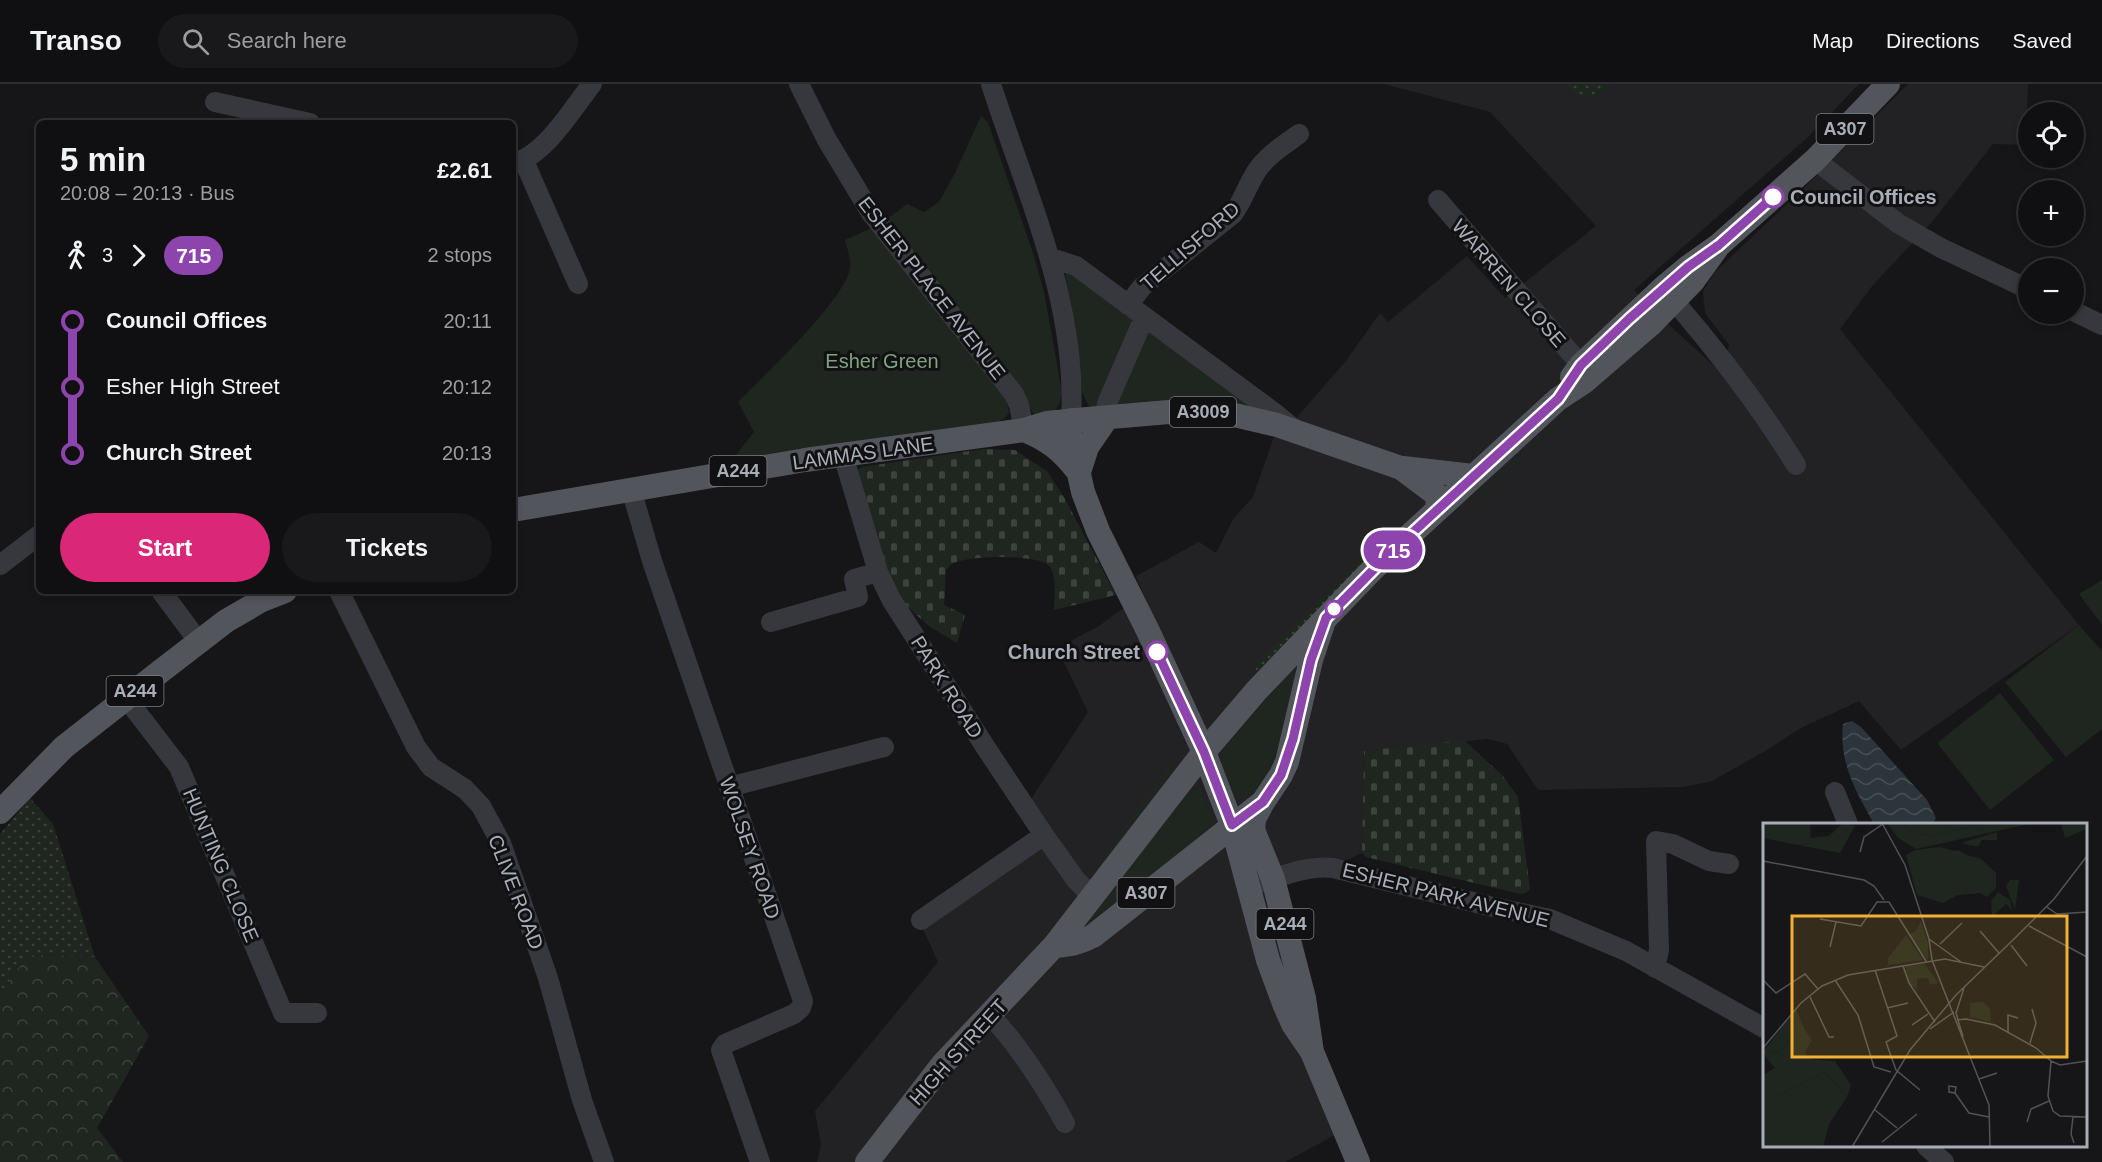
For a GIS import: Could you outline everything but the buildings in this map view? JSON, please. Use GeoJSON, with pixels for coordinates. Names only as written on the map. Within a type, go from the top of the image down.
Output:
{"type":"FeatureCollection","features":[{"type":"Feature","properties":{"kind":"main road","name":"A307"},"geometry":{"type":"LineString","coordinates":[[1669,294],[1694,281],[1719,245],[1815,160],[1888,84]]}},
{"type":"Feature","properties":{"kind":"main road","name":"HIGH STREET"},"geometry":{"type":"LineString","coordinates":[[1558,399],[1581,365],[1669,294]]}},
{"type":"Feature","properties":{"kind":"main road","name":"HIGH STREET"},"geometry":{"type":"LineString","coordinates":[[867,1162],[933,1077],[1054,946],[1204,752],[1257,690],[1373,569],[1558,399],[1615,357],[1669,294]]}},
{"type":"Feature","properties":{"kind":"main road","name":"A3009"},"geometry":{"type":"LineString","coordinates":[[1071,420],[1169,412],[1226,413],[1297,431],[1401,468],[1473,476]]}},
{"type":"Feature","properties":{"kind":"main road"},"geometry":{"type":"LineString","coordinates":[[1079,472],[1087,447],[1107,418]]}},
{"type":"Feature","properties":{"kind":"main road","name":"LAMMAS LANE"},"geometry":{"type":"LineString","coordinates":[[516,509],[843,455],[1024,430],[1047,423],[1071,420]]}},
{"type":"Feature","properties":{"kind":"main road","name":"A244"},"geometry":{"type":"LineString","coordinates":[[1071,420],[1070,434],[1083,492],[1098,531],[1148,631],[1204,752],[1232,825],[1268,960],[1285,1006],[1293,1024],[1312,1052],[1358,1162]]}},
{"type":"Feature","properties":{"kind":"main road","name":"A244"},"geometry":{"type":"LineString","coordinates":[[1024,430],[1045,438],[1053,444],[1079,472]]}},
{"type":"Feature","properties":{"kind":"main road","name":"A3009"},"geometry":{"type":"LineString","coordinates":[[1401,468],[1437,495],[1438,509]]}},
{"type":"Feature","properties":{"kind":"main road","name":"A244"},"geometry":{"type":"LineString","coordinates":[[0,812],[64,747],[126,698],[226,621],[262,600],[277,594]]}},
{"type":"Feature","properties":{"kind":"main road","name":"HIGH STREET"},"geometry":{"type":"LineString","coordinates":[[1054,946],[1081,943],[1094,936],[1263,802],[1287,762],[1311,660],[1326,618]]}},
{"type":"Feature","properties":{"kind":"main road","name":"A244"},"geometry":{"type":"LineString","coordinates":[[1263,802],[1254,819],[1253,830],[1273,879],[1304,999],[1312,1052]]}},
{"type":"Feature","properties":{"kind":"street"},"geometry":{"type":"LineString","coordinates":[[578,284],[519,162],[544,145],[592,84]]}},
{"type":"Feature","properties":{"kind":"street","name":"ESHER PLACE AVENUE"},"geometry":{"type":"LineString","coordinates":[[799,84],[827,140],[871,213],[1014,394],[1019,405],[1024,430]]}},
{"type":"Feature","properties":{"kind":"street"},"geometry":{"type":"LineString","coordinates":[[992,84],[1051,258],[1065,320],[1072,396],[1071,420]]}},
{"type":"Feature","properties":{"kind":"street"},"geometry":{"type":"LineString","coordinates":[[215,102],[296,120]]}},
{"type":"Feature","properties":{"kind":"street","name":"TELLISFORD"},"geometry":{"type":"LineString","coordinates":[[1128,305],[1142,287],[1233,214],[1243,201],[1256,172],[1266,159],[1299,134]]}},
{"type":"Feature","properties":{"kind":"street"},"geometry":{"type":"LineString","coordinates":[[1815,160],[1899,224],[1941,248],[2018,285]]}},
{"type":"Feature","properties":{"kind":"street","name":"WARREN CLOSE"},"geometry":{"type":"LineString","coordinates":[[1438,200],[1581,365]]}},
{"type":"Feature","properties":{"kind":"street"},"geometry":{"type":"LineString","coordinates":[[1051,258],[1076,266],[1297,431]]}},
{"type":"Feature","properties":{"kind":"street"},"geometry":{"type":"LineString","coordinates":[[1669,294],[1724,360],[1777,434],[1796,465]]}},
{"type":"Feature","properties":{"kind":"street"},"geometry":{"type":"LineString","coordinates":[[2084,316],[2102,325]]}},
{"type":"Feature","properties":{"kind":"street"},"geometry":{"type":"LineString","coordinates":[[1107,418],[1108,401],[1144,318]]}},
{"type":"Feature","properties":{"kind":"street","name":"PARK ROAD"},"geometry":{"type":"LineString","coordinates":[[843,455],[878,573],[891,599],[1044,835],[1076,880],[1093,897]]}},
{"type":"Feature","properties":{"kind":"street","name":"WOLSEY ROAD"},"geometry":{"type":"LineString","coordinates":[[631,489],[652,561],[803,1001],[801,1008],[794,1014],[725,1044],[721,1050],[760,1162]]}},
{"type":"Feature","properties":{"kind":"street"},"geometry":{"type":"LineString","coordinates":[[0,565],[36,537]]}},
{"type":"Feature","properties":{"kind":"street"},"geometry":{"type":"LineString","coordinates":[[771,622],[858,597],[854,579],[878,573]]}},
{"type":"Feature","properties":{"kind":"street"},"geometry":{"type":"LineString","coordinates":[[163,594],[199,642]]}},
{"type":"Feature","properties":{"kind":"street","name":"CLIVE ROAD"},"geometry":{"type":"LineString","coordinates":[[340,594],[416,747],[431,767],[465,789],[481,807],[501,843],[548,978],[582,1100],[604,1162]]}},
{"type":"Feature","properties":{"kind":"street","name":"HUNTING CLOSE"},"geometry":{"type":"LineString","coordinates":[[126,698],[179,767],[283,1013],[317,1013]]}},
{"type":"Feature","properties":{"kind":"street"},"geometry":{"type":"LineString","coordinates":[[729,787],[884,747]]}},
{"type":"Feature","properties":{"kind":"street"},"geometry":{"type":"LineString","coordinates":[[1835,792],[1847,823]]}},
{"type":"Feature","properties":{"kind":"street"},"geometry":{"type":"LineString","coordinates":[[921,920],[1044,835]]}},
{"type":"Feature","properties":{"kind":"street"},"geometry":{"type":"LineString","coordinates":[[1655,968],[1659,950],[1655,835],[1709,861],[1730,864]]}},
{"type":"Feature","properties":{"kind":"street","name":"ESHER PARK AVENUE"},"geometry":{"type":"LineString","coordinates":[[1249,887],[1313,868],[1334,868],[1478,904],[1538,915],[1626,951],[1763,1027]]}},
{"type":"Feature","properties":{"kind":"street"},"geometry":{"type":"LineString","coordinates":[[990,1015],[1006,1033],[1051,1097],[1065,1123]]}},
{"type":"Feature","properties":{"kind":"street"},"geometry":{"type":"LineString","coordinates":[[1927,1147],[1944,1162]]}},
{"type":"Feature","properties":{"kind":"shaded area"},"geometry":{"type":"Polygon","coordinates":[[[1384,84],[1859,84],[1806,139],[1634,290],[1723,374],[1729,345],[1705,313],[1703,291],[1714,273],[1809,183],[1908,84],[2028,84],[2027,102],[2018,102],[2018,145],[1993,144],[1932,222],[1873,285],[1840,329],[2079,625],[1901,750],[1859,701],[1801,728],[1712,781],[1684,787],[1538,790],[1507,744],[1488,739],[1364,751],[1362,853],[1322,872],[1282,885],[1323,1047],[1355,1124],[1285,1162],[817,1162],[821,1145],[815,1111],[938,962],[918,918],[1033,836],[1031,799],[1088,712],[1057,648],[1099,626],[1122,609],[1147,603],[1136,576],[1199,542],[1216,553],[1233,519],[1253,497],[1273,439],[1297,417],[1345,362],[1380,313],[1388,322],[1467,256],[1505,298],[1596,226],[1490,112],[1384,84]]]}},
{"type":"Feature","properties":{"kind":"green space"},"geometry":{"type":"Polygon","coordinates":[[[1568,84],[1613,84],[1592,98],[1578,95],[1569,88],[1568,84]]]}},
{"type":"Feature","properties":{"kind":"green space","name":"Esher Green"},"geometry":{"type":"Polygon","coordinates":[[[981,116],[988,122],[1044,292],[1062,392],[1060,403],[1055,411],[1036,416],[886,220],[907,204],[924,212],[939,202],[981,116]]]}},
{"type":"Feature","properties":{"kind":"green space","name":"Esher Green"},"geometry":{"type":"Polygon","coordinates":[[[874,227],[1006,397],[1009,413],[997,422],[886,439],[803,448],[732,460],[754,432],[738,402],[802,337],[835,298],[846,280],[850,267],[845,240],[874,227]]]}},
{"type":"Feature","properties":{"kind":"green space"},"geometry":{"type":"Polygon","coordinates":[[[1068,270],[1132,317],[1133,322],[1102,405],[1094,409],[1088,405],[1082,392],[1075,324],[1065,274],[1068,270]]]}},
{"type":"Feature","properties":{"kind":"green space"},"geometry":{"type":"Polygon","coordinates":[[[1150,331],[1273,416],[1115,409],[1145,333],[1150,331]]]}},
{"type":"Feature","properties":{"kind":"green space"},"geometry":{"type":"Polygon","coordinates":[[[1614,370],[1472,505],[1469,502],[1614,370]]]}},
{"type":"Feature","properties":{"kind":"green space"},"geometry":{"type":"Polygon","coordinates":[[[983,449],[1015,450],[1047,471],[1065,499],[1116,595],[1054,610],[1053,574],[1048,565],[1041,561],[1016,557],[985,557],[960,561],[951,564],[946,570],[944,605],[965,615],[957,643],[929,626],[896,594],[886,577],[857,470],[862,467],[983,449]]]}},
{"type":"Feature","properties":{"kind":"green space"},"geometry":{"type":"Polygon","coordinates":[[[1379,539],[1382,544],[1262,667],[1255,671],[1256,664],[1379,539]]]}},
{"type":"Feature","properties":{"kind":"green space"},"geometry":{"type":"Polygon","coordinates":[[[2102,580],[2102,625],[2079,594],[2102,580]]]}},
{"type":"Feature","properties":{"kind":"green space"},"geometry":{"type":"Polygon","coordinates":[[[2079,625],[2102,651],[2102,729],[2066,757],[2005,682],[2079,625]]]}},
{"type":"Feature","properties":{"kind":"green space"},"geometry":{"type":"Polygon","coordinates":[[[1289,672],[1293,673],[1296,678],[1282,735],[1271,765],[1259,787],[1251,794],[1243,796],[1236,793],[1225,779],[1221,760],[1222,752],[1289,672]]]}},
{"type":"Feature","properties":{"kind":"green space"},"geometry":{"type":"Polygon","coordinates":[[[2000,693],[2054,760],[1990,810],[1937,743],[2000,693]]]}},
{"type":"Feature","properties":{"kind":"green space"},"geometry":{"type":"Polygon","coordinates":[[[1464,740],[1503,776],[1518,797],[1530,889],[1526,893],[1520,894],[1366,857],[1362,853],[1364,751],[1464,740]]]}},
{"type":"Feature","properties":{"kind":"green space"},"geometry":{"type":"Polygon","coordinates":[[[1170,761],[1174,765],[1163,783],[1098,871],[1097,867],[1170,761]]]}},
{"type":"Feature","properties":{"kind":"green space"},"geometry":{"type":"Polygon","coordinates":[[[1199,786],[1214,824],[1212,828],[1081,929],[1162,822],[1199,786]]]}},
{"type":"Feature","properties":{"kind":"green space"},"geometry":{"type":"Polygon","coordinates":[[[30,798],[53,824],[95,957],[28,955],[0,994],[0,834],[30,798]]]}},
{"type":"Feature","properties":{"kind":"green space"},"geometry":{"type":"Polygon","coordinates":[[[28,955],[95,957],[149,1036],[97,1128],[123,1162],[0,1162],[0,994],[28,955]]]}},
{"type":"Feature","properties":{"kind":"water"},"geometry":{"type":"Polygon","coordinates":[[[1852,721],[1861,727],[1927,800],[1936,818],[1933,823],[1873,823],[1846,765],[1842,738],[1843,724],[1852,721]]]}},
{"type":"Feature","properties":{"kind":"bus line","name":"715"},"geometry":{"type":"LineString","coordinates":[[1157,652],[1204,752],[1232,825],[1263,802],[1287,762],[1311,660],[1326,618],[1386,557],[1558,399],[1581,365],[1629,319],[1773,197]]}},
{"type":"Feature","properties":{"kind":"place","name":"Council Offices"},"geometry":{"type":"Point","coordinates":[1773,197]}},
{"type":"Feature","properties":{"kind":"place","name":"Church Street"},"geometry":{"type":"Point","coordinates":[1157,652]}}]}
